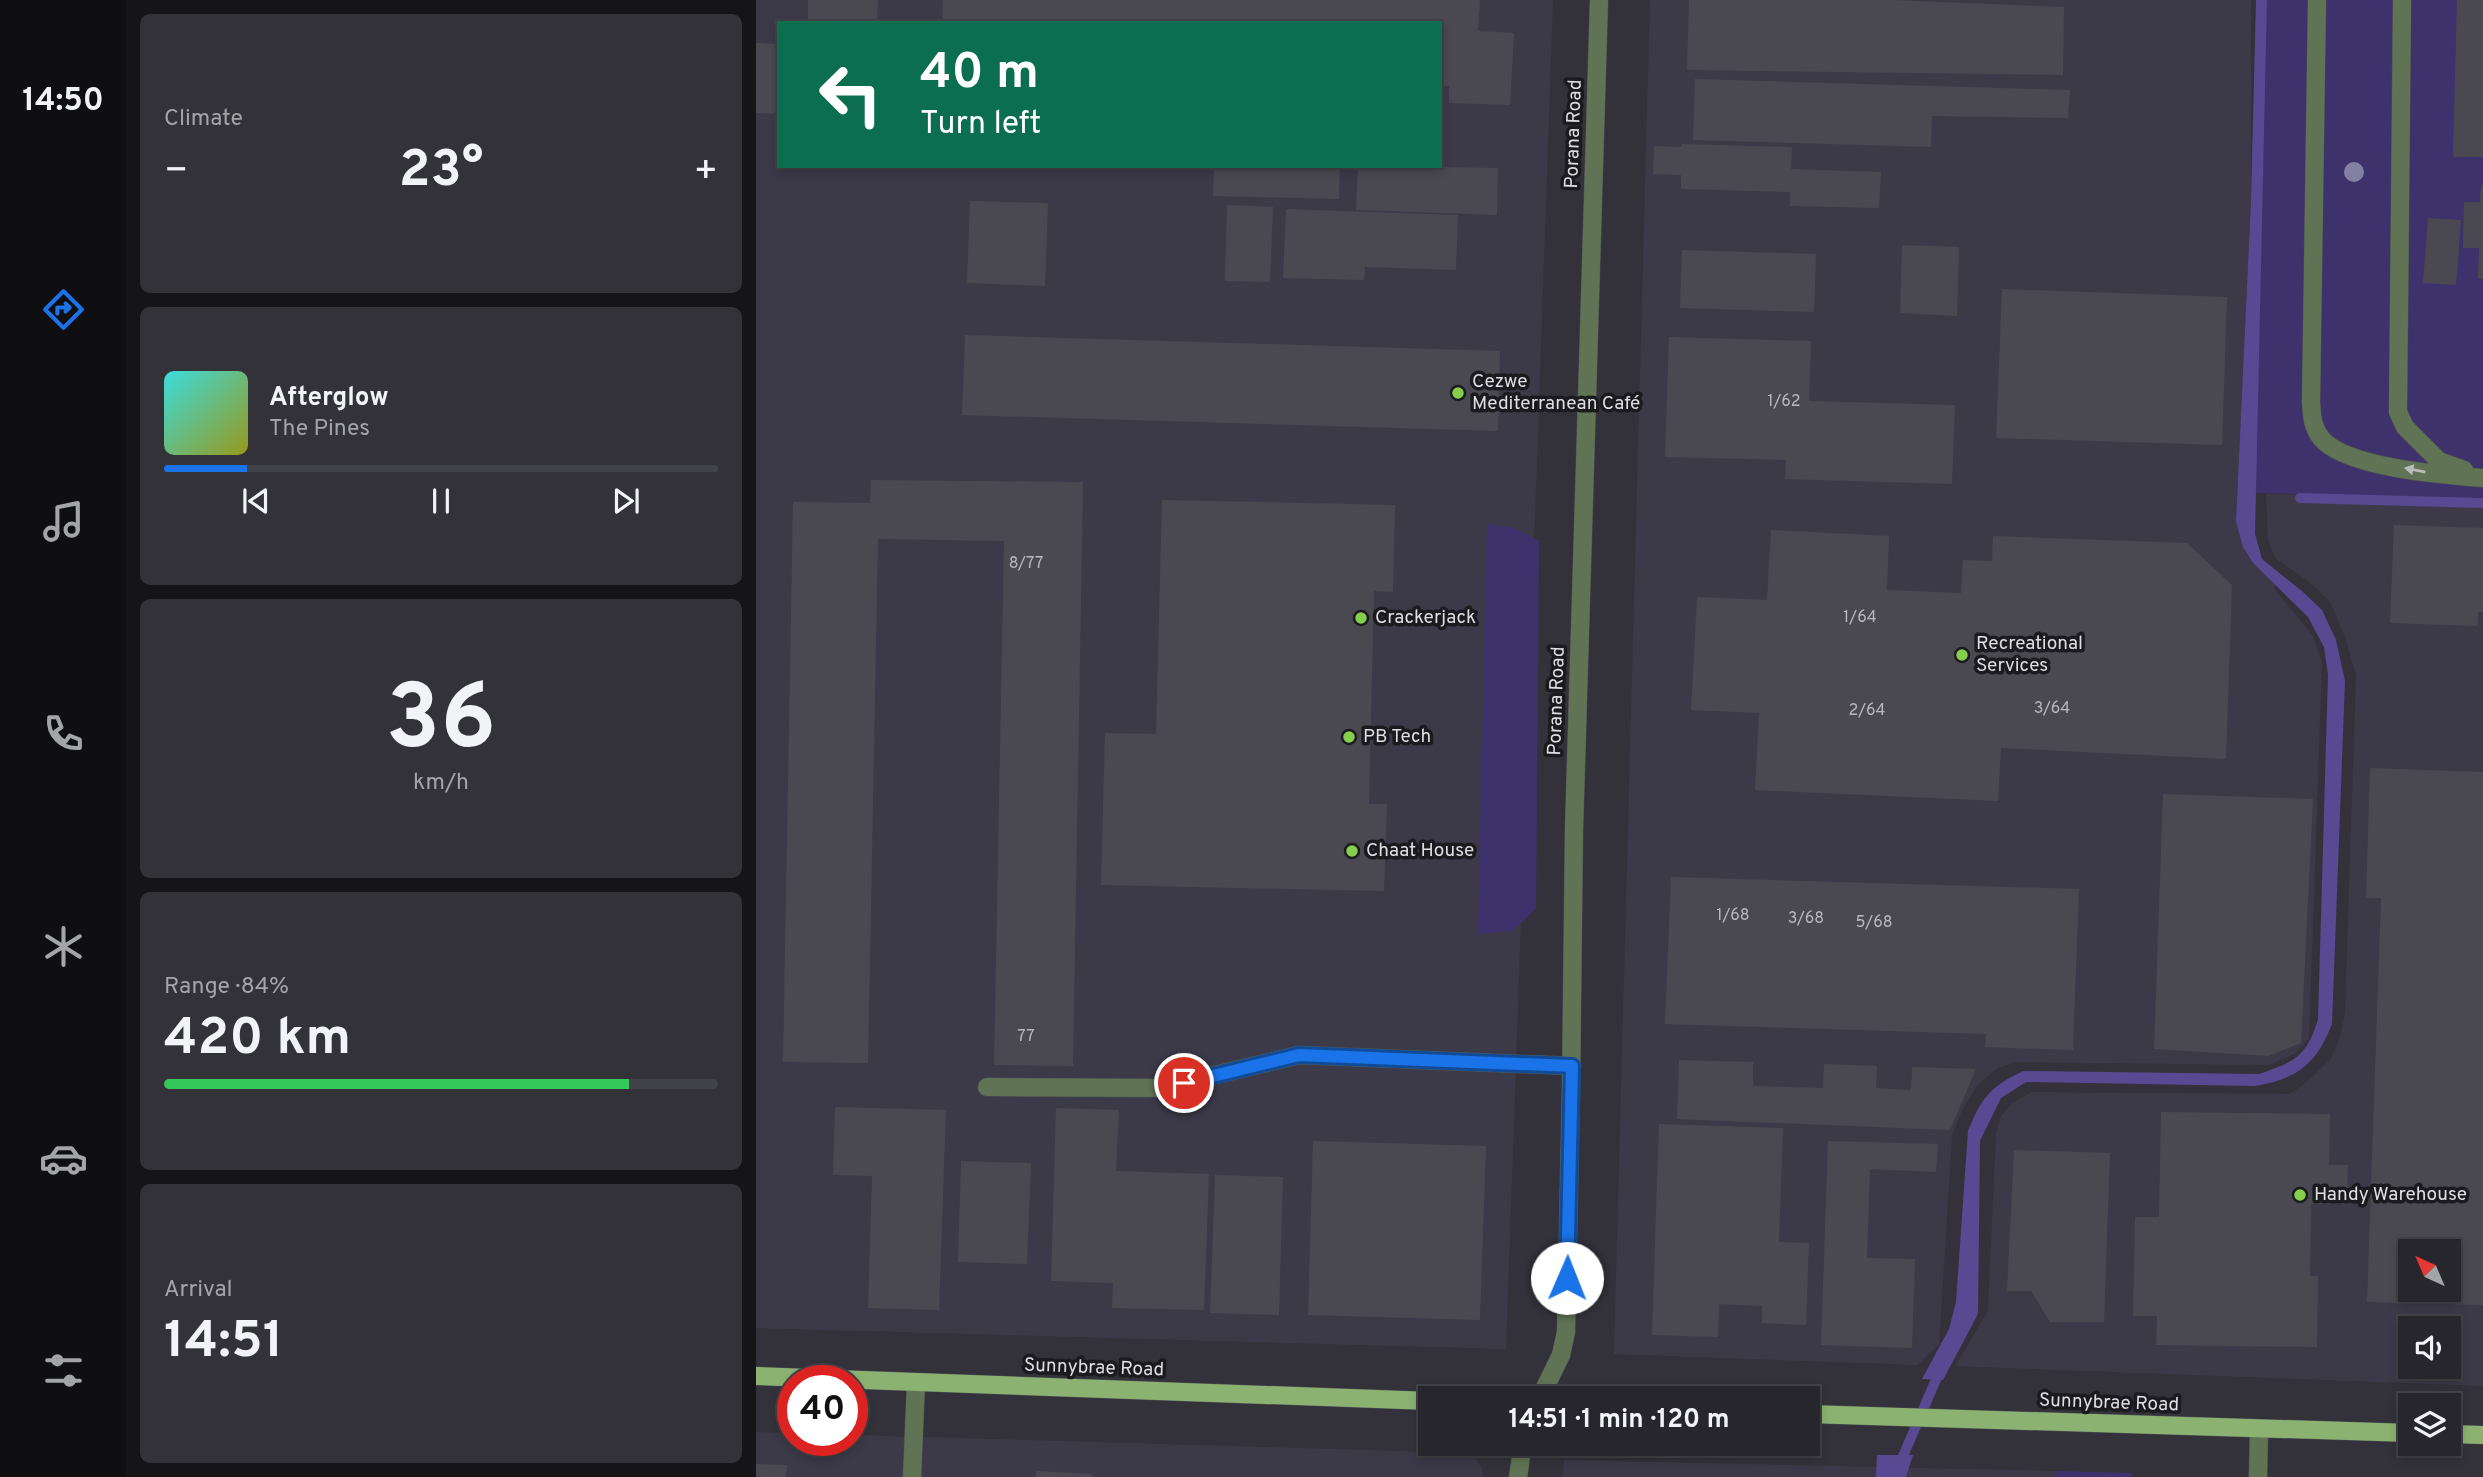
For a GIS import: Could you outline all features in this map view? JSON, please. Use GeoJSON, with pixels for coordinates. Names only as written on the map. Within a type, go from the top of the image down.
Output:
{"type":"FeatureCollection","features":[{"type":"Feature","properties":{"kind":"main road","name":"Sunnybrae Road"},"geometry":{"type":"LineString","coordinates":[[756,1376],[1418,1401]]}},
{"type":"Feature","properties":{"kind":"main road","name":"Sunnybrae Road"},"geometry":{"type":"LineString","coordinates":[[1820,1415],[2398,1433]]}},
{"type":"Feature","properties":{"kind":"main road"},"geometry":{"type":"LineString","coordinates":[[2461,1434],[2483,1435]]}},
{"type":"Feature","properties":{"kind":"street","name":"Porana Road"},"geometry":{"type":"LineString","coordinates":[[1547,1386],[1561,1355],[1566,1332],[1574,816],[1599,0]]}},
{"type":"Feature","properties":{"kind":"street"},"geometry":{"type":"LineString","coordinates":[[2317,0],[2311,402],[2313,425],[2322,440],[2358,459],[2434,474],[2483,478]]}},
{"type":"Feature","properties":{"kind":"street"},"geometry":{"type":"LineString","coordinates":[[2402,0],[2398,412],[2405,427],[2439,461],[2483,478]]}},
{"type":"Feature","properties":{"kind":"street"},"geometry":{"type":"LineString","coordinates":[[987,1087],[1161,1088],[1299,1055],[1572,1066]]}},
{"type":"Feature","properties":{"kind":"street"},"geometry":{"type":"LineString","coordinates":[[912,1477],[916,1383]]}},
{"type":"Feature","properties":{"kind":"street"},"geometry":{"type":"LineString","coordinates":[[2258,1477],[2259,1429]]}},
{"type":"Feature","properties":{"kind":"street"},"geometry":{"type":"LineString","coordinates":[[1518,1477],[1521,1456]]}},
{"type":"Feature","properties":{"kind":"shaded area"},"geometry":{"type":"Polygon","coordinates":[[[756,0],[1553,0],[1506,1349],[756,1328],[756,0]]]}},
{"type":"Feature","properties":{"kind":"shaded area"},"geometry":{"type":"Polygon","coordinates":[[[1650,0],[2251,0],[2251,200],[2236,522],[2243,547],[2253,563],[2276,585],[2274,588],[2313,636],[2322,663],[2309,1038],[2294,1054],[2270,1065],[2015,1062],[1996,1069],[1976,1087],[1962,1110],[1952,1136],[1939,1345],[1917,1365],[1614,1354],[1650,0]]]}},
{"type":"Feature","properties":{"kind":"shaded area"},"geometry":{"type":"Polygon","coordinates":[[[2256,0],[2267,0],[2255,534],[2262,559],[2322,610],[2336,640],[2345,681],[2332,1024],[2312,1060],[2293,1074],[2269,1083],[2254,1086],[2026,1082],[2001,1098],[1980,1141],[1978,1314],[1943,1380],[1922,1379],[1949,1329],[1956,1302],[1968,1131],[1988,1094],[2002,1082],[2023,1071],[2259,1074],[2298,1056],[2309,1042],[2318,1019],[2328,675],[2324,647],[2308,617],[2253,563],[2243,547],[2236,522],[2251,200],[2256,0]]]}},
{"type":"Feature","properties":{"kind":"shaded area"},"geometry":{"type":"Polygon","coordinates":[[[2267,0],[2483,0],[2483,498],[2255,493],[2267,0]]]}},
{"type":"Feature","properties":{"kind":"shaded area"},"geometry":{"type":"Polygon","coordinates":[[[2266,494],[2483,498],[2483,1386],[1955,1366],[1988,1311],[1996,1134],[2001,1116],[2012,1103],[2032,1092],[2290,1094],[2331,1059],[2340,1037],[2345,1012],[2356,675],[2331,603],[2310,582],[2276,559],[2268,541],[2266,494]]]}},
{"type":"Feature","properties":{"kind":"shaded area"},"geometry":{"type":"Polygon","coordinates":[[[1487,524],[1515,528],[1539,541],[1536,909],[1512,931],[1478,934],[1487,524]]]}},
{"type":"Feature","properties":{"kind":"shaded area"},"geometry":{"type":"Polygon","coordinates":[[[756,1432],[777,1433],[777,1456],[868,1456],[868,1435],[1401,1451],[1418,1453],[1418,1456],[1475,1458],[1482,1468],[1482,1477],[756,1477],[756,1432]]]}},
{"type":"Feature","properties":{"kind":"shaded area"},"geometry":{"type":"Polygon","coordinates":[[[1877,1455],[1913,1455],[1906,1477],[1876,1477],[1877,1455]]]}},
{"type":"Feature","properties":{"kind":"shaded area"},"geometry":{"type":"Polygon","coordinates":[[[1564,1460],[2056,1471],[2055,1477],[1563,1477],[1564,1460]]]}},
{"type":"Feature","properties":{"kind":"shaded area"},"geometry":{"type":"Polygon","coordinates":[[[2056,1471],[2132,1473],[2132,1477],[2055,1477],[2056,1471]]]}},
{"type":"Feature","properties":{"kind":"building"},"geometry":{"type":"Polygon","coordinates":[[[808,0],[878,0],[877,21],[808,21],[808,0]]]}},
{"type":"Feature","properties":{"kind":"building"},"geometry":{"type":"Polygon","coordinates":[[[943,0],[1480,0],[1478,31],[1514,33],[1510,105],[1449,103],[1449,86],[1442,86],[1442,21],[942,21],[943,0]]]}},
{"type":"Feature","properties":{"kind":"building"},"geometry":{"type":"Polygon","coordinates":[[[1689,0],[1891,0],[2064,7],[2063,75],[1687,70],[1689,0]]]}},
{"type":"Feature","properties":{"kind":"building"},"geometry":{"type":"Polygon","coordinates":[[[2457,0],[2483,0],[2483,157],[2454,157],[2453,153],[2457,0]]]}},
{"type":"Feature","properties":{"kind":"building"},"geometry":{"type":"Polygon","coordinates":[[[756,43],[777,44],[777,114],[756,113],[756,43]]]}},
{"type":"Feature","properties":{"kind":"building"},"geometry":{"type":"Polygon","coordinates":[[[1695,79],[2070,90],[2068,118],[1932,116],[1931,147],[1693,140],[1695,79]]]}},
{"type":"Feature","properties":{"kind":"building"},"geometry":{"type":"Polygon","coordinates":[[[1682,144],[1792,147],[1791,169],[1881,172],[1879,208],[1790,206],[1790,192],[1681,189],[1681,175],[1653,174],[1654,146],[1682,147],[1682,144]]]}},
{"type":"Feature","properties":{"kind":"building"},"geometry":{"type":"Polygon","coordinates":[[[1214,168],[1340,168],[1339,199],[1213,196],[1214,168]]]}},
{"type":"Feature","properties":{"kind":"building"},"geometry":{"type":"Polygon","coordinates":[[[1358,168],[1498,168],[1497,215],[1356,210],[1358,168]]]}},
{"type":"Feature","properties":{"kind":"building"},"geometry":{"type":"Polygon","coordinates":[[[2481,185],[2483,279],[2478,278],[2479,248],[2463,248],[2464,202],[2480,202],[2481,185]]]}},
{"type":"Feature","properties":{"kind":"building"},"geometry":{"type":"Polygon","coordinates":[[[970,201],[1048,203],[1045,286],[967,283],[970,201]]]}},
{"type":"Feature","properties":{"kind":"building"},"geometry":{"type":"Polygon","coordinates":[[[1227,205],[1273,207],[1270,282],[1225,281],[1227,205]]]}},
{"type":"Feature","properties":{"kind":"building"},"geometry":{"type":"Polygon","coordinates":[[[1286,209],[1458,215],[1456,270],[1365,267],[1364,280],[1283,278],[1286,209]]]}},
{"type":"Feature","properties":{"kind":"building"},"geometry":{"type":"Polygon","coordinates":[[[2428,218],[2461,220],[2456,285],[2423,283],[2428,218]]]}},
{"type":"Feature","properties":{"kind":"building"},"geometry":{"type":"Polygon","coordinates":[[[1902,245],[1959,247],[1957,316],[1900,313],[1902,245]]]}},
{"type":"Feature","properties":{"kind":"building"},"geometry":{"type":"Polygon","coordinates":[[[1682,250],[1816,254],[1814,312],[1680,308],[1682,250]]]}},
{"type":"Feature","properties":{"kind":"building"},"geometry":{"type":"Polygon","coordinates":[[[2002,289],[2227,297],[2222,445],[1996,438],[2002,289]]]}},
{"type":"Feature","properties":{"kind":"building"},"geometry":{"type":"Polygon","coordinates":[[[965,335],[1500,351],[1498,431],[962,415],[965,335]]]}},
{"type":"Feature","properties":{"kind":"building"},"geometry":{"type":"Polygon","coordinates":[[[1669,337],[1811,341],[1809,401],[1955,405],[1952,484],[1785,479],[1786,460],[1665,457],[1669,337]]]}},
{"type":"Feature","properties":{"kind":"building"},"geometry":{"type":"Polygon","coordinates":[[[871,480],[1083,482],[1073,1066],[994,1065],[1004,541],[878,539],[868,1063],[783,1062],[793,502],[870,503],[871,480]]]}},
{"type":"Feature","properties":{"kind":"building"},"geometry":{"type":"Polygon","coordinates":[[[1162,500],[1395,505],[1393,592],[1374,591],[1369,804],[1387,804],[1384,891],[1101,885],[1105,733],[1156,734],[1162,500]]]}},
{"type":"Feature","properties":{"kind":"building"},"geometry":{"type":"Polygon","coordinates":[[[2394,525],[2483,528],[2483,612],[2478,612],[2478,626],[2390,623],[2394,525]]]}},
{"type":"Feature","properties":{"kind":"building","name":"Recreational Services"},"geometry":{"type":"Polygon","coordinates":[[[1771,530],[1889,536],[1887,590],[1961,593],[1963,560],[1992,561],[1993,536],[2187,543],[2232,585],[2226,759],[2001,748],[1998,801],[1755,790],[1759,713],[1691,710],[1697,597],[1767,600],[1771,530]]]}},
{"type":"Feature","properties":{"kind":"building"},"geometry":{"type":"Polygon","coordinates":[[[2370,768],[2483,772],[2483,1305],[2367,1302],[2381,898],[2366,898],[2370,768]]]}},
{"type":"Feature","properties":{"kind":"building"},"geometry":{"type":"Polygon","coordinates":[[[2163,794],[2313,799],[2301,1043],[2268,1056],[2154,1049],[2163,794]]]}},
{"type":"Feature","properties":{"kind":"building"},"geometry":{"type":"Polygon","coordinates":[[[1671,877],[2079,889],[2073,1050],[1985,1047],[1986,1034],[1665,1024],[1671,877]]]}},
{"type":"Feature","properties":{"kind":"building"},"geometry":{"type":"Polygon","coordinates":[[[1679,1060],[1753,1062],[1753,1086],[1823,1088],[1824,1064],[1877,1066],[1876,1088],[1911,1090],[1912,1067],[1976,1069],[1950,1130],[1677,1119],[1679,1060]]]}},
{"type":"Feature","properties":{"kind":"building"},"geometry":{"type":"Polygon","coordinates":[[[835,1107],[946,1110],[939,1310],[868,1308],[872,1176],[833,1175],[835,1107]]]}},
{"type":"Feature","properties":{"kind":"building"},"geometry":{"type":"Polygon","coordinates":[[[1056,1108],[1119,1110],[1116,1171],[1209,1174],[1204,1310],[1112,1308],[1113,1283],[1051,1281],[1056,1108]]]}},
{"type":"Feature","properties":{"kind":"building"},"geometry":{"type":"Polygon","coordinates":[[[2161,1112],[2330,1114],[2329,1165],[2348,1165],[2347,1204],[2311,1204],[2310,1276],[2318,1276],[2317,1347],[2156,1345],[2157,1316],[2133,1316],[2135,1217],[2159,1217],[2161,1112]]]}},
{"type":"Feature","properties":{"kind":"building"},"geometry":{"type":"Polygon","coordinates":[[[1659,1124],[1783,1128],[1779,1242],[1809,1243],[1806,1325],[1762,1323],[1762,1306],[1719,1304],[1718,1337],[1652,1335],[1659,1124]]]}},
{"type":"Feature","properties":{"kind":"building"},"geometry":{"type":"Polygon","coordinates":[[[1313,1141],[1486,1146],[1480,1320],[1308,1315],[1313,1141]]]}},
{"type":"Feature","properties":{"kind":"building"},"geometry":{"type":"Polygon","coordinates":[[[1828,1141],[1938,1144],[1936,1172],[1870,1169],[1867,1258],[1915,1259],[1912,1348],[1821,1345],[1828,1141]]]}},
{"type":"Feature","properties":{"kind":"building"},"geometry":{"type":"Polygon","coordinates":[[[2014,1150],[2110,1153],[2104,1322],[2050,1322],[2031,1291],[2007,1291],[2014,1150]]]}},
{"type":"Feature","properties":{"kind":"building"},"geometry":{"type":"Polygon","coordinates":[[[961,1161],[1031,1163],[1027,1264],[958,1262],[961,1161]]]}},
{"type":"Feature","properties":{"kind":"building"},"geometry":{"type":"Polygon","coordinates":[[[1215,1175],[1283,1177],[1279,1315],[1210,1313],[1215,1175]]]}},
{"type":"Feature","properties":{"kind":"building"},"geometry":{"type":"Polygon","coordinates":[[[756,1464],[787,1465],[786,1477],[756,1477],[756,1464]]]}},
{"type":"Feature","properties":{"kind":"building"},"geometry":{"type":"Polygon","coordinates":[[[1036,1471],[1092,1474],[1092,1477],[1036,1477],[1036,1471]]]}},
{"type":"Feature","properties":{"kind":"waterway"},"geometry":{"type":"LineString","coordinates":[[2300,498],[2483,503]]}},
{"type":"Feature","properties":{"kind":"waterway"},"geometry":{"type":"LineString","coordinates":[[1894,1477],[1941,1368]]}},
{"type":"Feature","properties":{"kind":"place","name":"Cezwe Mediterranean Café"},"geometry":{"type":"Point","coordinates":[1458,393]}},
{"type":"Feature","properties":{"kind":"place","name":"Crackerjack"},"geometry":{"type":"Point","coordinates":[1361,618]}},
{"type":"Feature","properties":{"kind":"place","name":"Recreational Services"},"geometry":{"type":"Point","coordinates":[1962,655]}},
{"type":"Feature","properties":{"kind":"place","name":"PB Tech"},"geometry":{"type":"Point","coordinates":[1349,737]}},
{"type":"Feature","properties":{"kind":"place","name":"Chaat House"},"geometry":{"type":"Point","coordinates":[1352,851]}},
{"type":"Feature","properties":{"kind":"place","name":"Handy Warehouse"},"geometry":{"type":"Point","coordinates":[2300,1195]}},
{"type":"Feature","properties":{"kind":"route"},"geometry":{"type":"LineString","coordinates":[[1184,1083],[1299,1055],[1572,1066],[1567,1278]]}}]}
